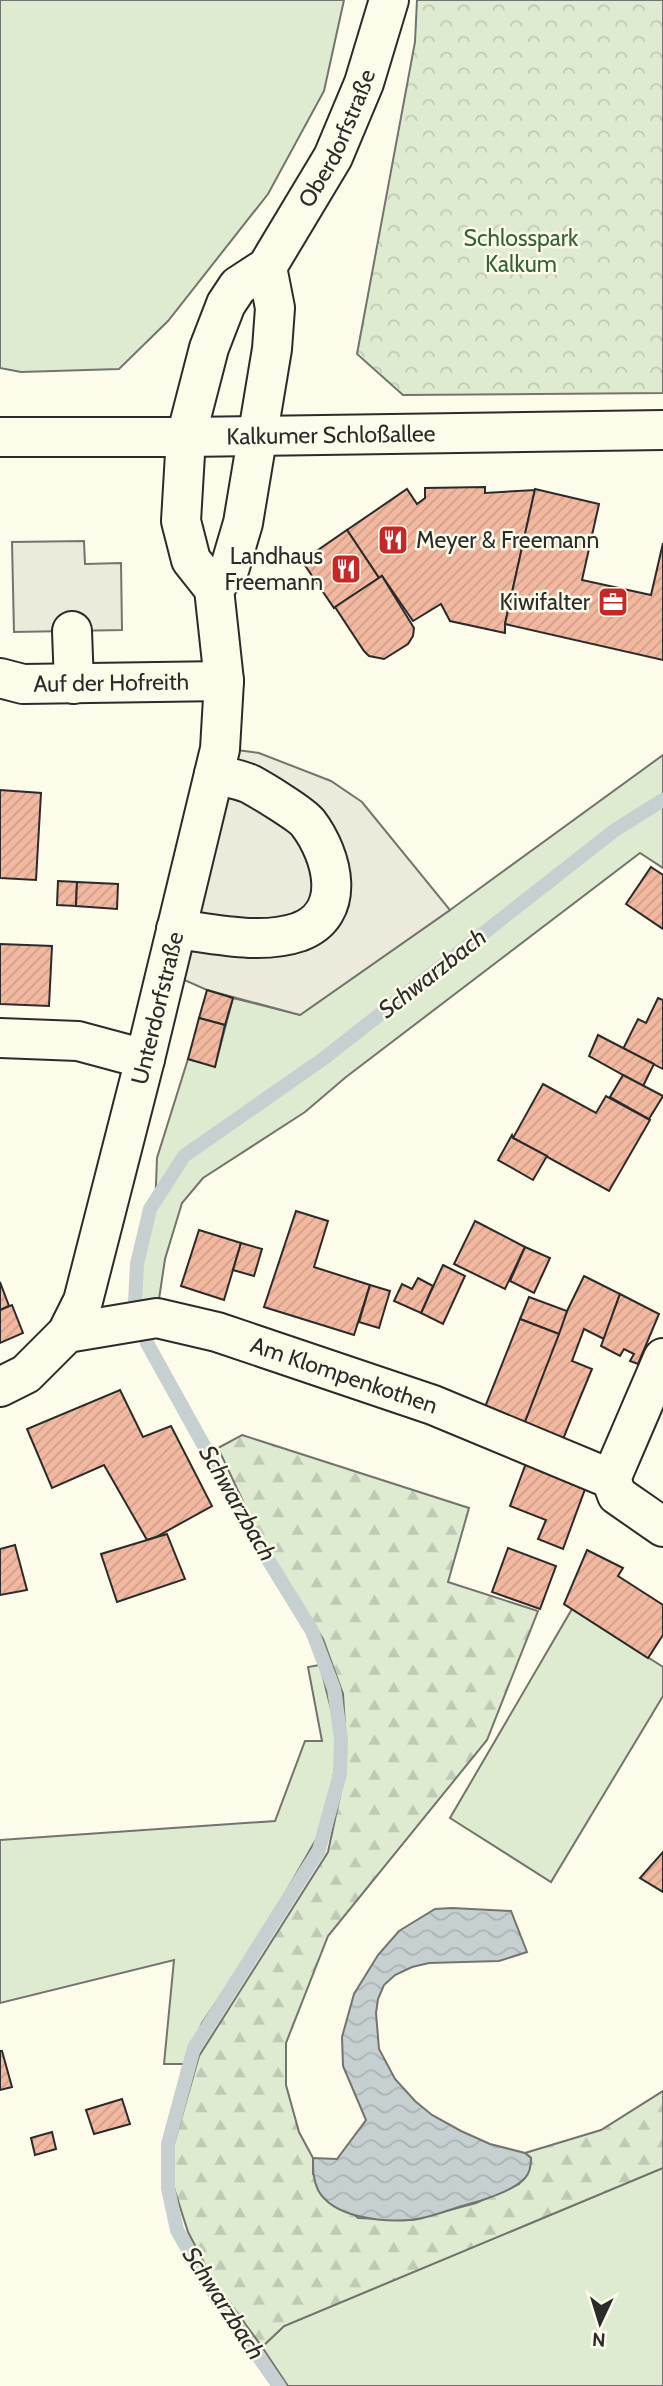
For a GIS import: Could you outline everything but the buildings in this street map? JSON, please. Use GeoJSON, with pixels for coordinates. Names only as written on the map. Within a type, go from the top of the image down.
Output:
{"type":"FeatureCollection","features":[{"type":"Feature","properties":{"kind":"street","name":"Oberdorfstraße"},"geometry":{"type":"LineString","coordinates":[[187,437],[209,348],[226,304],[238,286],[267,267],[333,157],[364,83],[389,0]]}},
{"type":"Feature","properties":{"kind":"street"},"geometry":{"type":"LineString","coordinates":[[187,437],[181,521],[191,560],[214,589],[230,567],[243,523],[272,349],[275,308],[267,267]]}},
{"type":"Feature","properties":{"kind":"street","name":"Kalkumer Schloßallee"},"geometry":{"type":"LineString","coordinates":[[0,437],[663,430]]}},
{"type":"Feature","properties":{"kind":"street","name":"Unterdorfstraße"},"geometry":{"type":"LineString","coordinates":[[0,1387],[26,1374],[67,1333],[83,1301],[220,749],[224,681],[214,589]]}},
{"type":"Feature","properties":{"kind":"street"},"geometry":{"type":"LineString","coordinates":[[72,631],[74,684]]}},
{"type":"Feature","properties":{"kind":"street","name":"Auf der Hofreith"},"geometry":{"type":"LineString","coordinates":[[0,678],[23,684],[224,681]]}},
{"type":"Feature","properties":{"kind":"street"},"geometry":{"type":"LineString","coordinates":[[176,929],[232,936],[276,937],[301,931],[323,918],[332,898],[332,875],[325,853],[307,822],[248,783],[214,774]]}},
{"type":"Feature","properties":{"kind":"street"},"geometry":{"type":"LineString","coordinates":[[0,1038],[78,1041],[145,1059]]}},
{"type":"Feature","properties":{"kind":"street","name":"Am Klompenkothen"},"geometry":{"type":"LineString","coordinates":[[67,1333],[143,1320],[217,1332],[433,1405],[611,1479],[617,1495],[663,1527]]}},
{"type":"Feature","properties":{"kind":"street"},"geometry":{"type":"LineString","coordinates":[[611,1479],[663,1358]]}},
{"type":"Feature","properties":{"kind":"green space"},"geometry":{"type":"Polygon","coordinates":[[[0,0],[344,0],[324,91],[268,194],[168,321],[119,369],[21,372],[0,368],[0,0]]]}},
{"type":"Feature","properties":{"kind":"green space","name":"Schlosspark Kalkum"},"geometry":{"type":"Polygon","coordinates":[[[417,0],[663,0],[663,393],[403,395],[357,354],[415,42],[417,0]]]}},
{"type":"Feature","properties":{"kind":"green space"},"geometry":{"type":"Polygon","coordinates":[[[663,755],[663,868],[640,853],[346,1077],[305,1112],[203,1178],[182,1203],[165,1259],[158,1306],[140,1305],[141,1265],[155,1211],[157,1158],[188,1059],[215,1066],[233,998],[300,1015],[663,755]]]}},
{"type":"Feature","properties":{"kind":"green space"},"geometry":{"type":"Polygon","coordinates":[[[242,1435],[469,1508],[448,1582],[538,1611],[487,1740],[328,1936],[286,2043],[286,2085],[299,2132],[313,2158],[313,2174],[358,2218],[412,2220],[476,2203],[519,2184],[531,2158],[525,2153],[601,2130],[663,2091],[663,2168],[284,2326],[262,2347],[213,2280],[188,2232],[174,2188],[174,2144],[199,2056],[328,1852],[344,1777],[346,1743],[343,1694],[323,1639],[263,1544],[218,1448],[242,1435]]]}},
{"type":"Feature","properties":{"kind":"green space"},"geometry":{"type":"Polygon","coordinates":[[[572,1609],[663,1667],[663,1696],[551,1882],[450,1818],[572,1609]]]}},
{"type":"Feature","properties":{"kind":"green space"},"geometry":{"type":"Polygon","coordinates":[[[320,1665],[339,1741],[333,1780],[318,1836],[256,1944],[202,2023],[185,2064],[164,2064],[174,1960],[0,2003],[0,1840],[275,1821],[305,1741],[322,1741],[308,1667],[320,1665]]]}},
{"type":"Feature","properties":{"kind":"green space"},"geometry":{"type":"Polygon","coordinates":[[[663,2168],[663,2386],[288,2386],[262,2347],[284,2326],[663,2168]]]}},
{"type":"Feature","properties":{"kind":"shaded area"},"geometry":{"type":"Polygon","coordinates":[[[84,541],[85,564],[121,563],[122,630],[14,632],[12,542],[84,541]]]}},
{"type":"Feature","properties":{"kind":"shaded area"},"geometry":{"type":"Polygon","coordinates":[[[229,749],[259,753],[331,781],[362,802],[450,910],[300,1015],[207,990],[173,975],[229,749]]]}},
{"type":"Feature","properties":{"kind":"water"},"geometry":{"type":"Polygon","coordinates":[[[435,1909],[511,1911],[527,1952],[499,1961],[429,1963],[395,1975],[384,1985],[378,1999],[376,2013],[379,2049],[395,2079],[432,2115],[490,2144],[525,2153],[531,2158],[529,2171],[520,2183],[504,2192],[423,2218],[373,2219],[346,2212],[335,2207],[318,2190],[313,2158],[337,2159],[366,2120],[343,2066],[342,2037],[354,1994],[378,1955],[399,1931],[435,1909]]]}},
{"type":"Feature","properties":{"kind":"waterway","name":"Schwarzbach"},"geometry":{"type":"LineString","coordinates":[[279,2386],[205,2280],[177,2230],[168,2188],[168,2144],[194,2048],[319,1850],[340,1774],[341,1739],[334,1689],[312,1631],[259,1545],[147,1343],[135,1302],[137,1264],[150,1209],[184,1156],[323,1059],[615,830],[663,800]]}},
{"type":"Feature","properties":{"kind":"place","name":"Meyer & Freemann"},"geometry":{"type":"Point","coordinates":[393,540]}},
{"type":"Feature","properties":{"kind":"place","name":"Landhaus Freemann"},"geometry":{"type":"Point","coordinates":[346,569]}},
{"type":"Feature","properties":{"kind":"place","name":"Kiwifalter"},"geometry":{"type":"Point","coordinates":[613,602]}}]}
